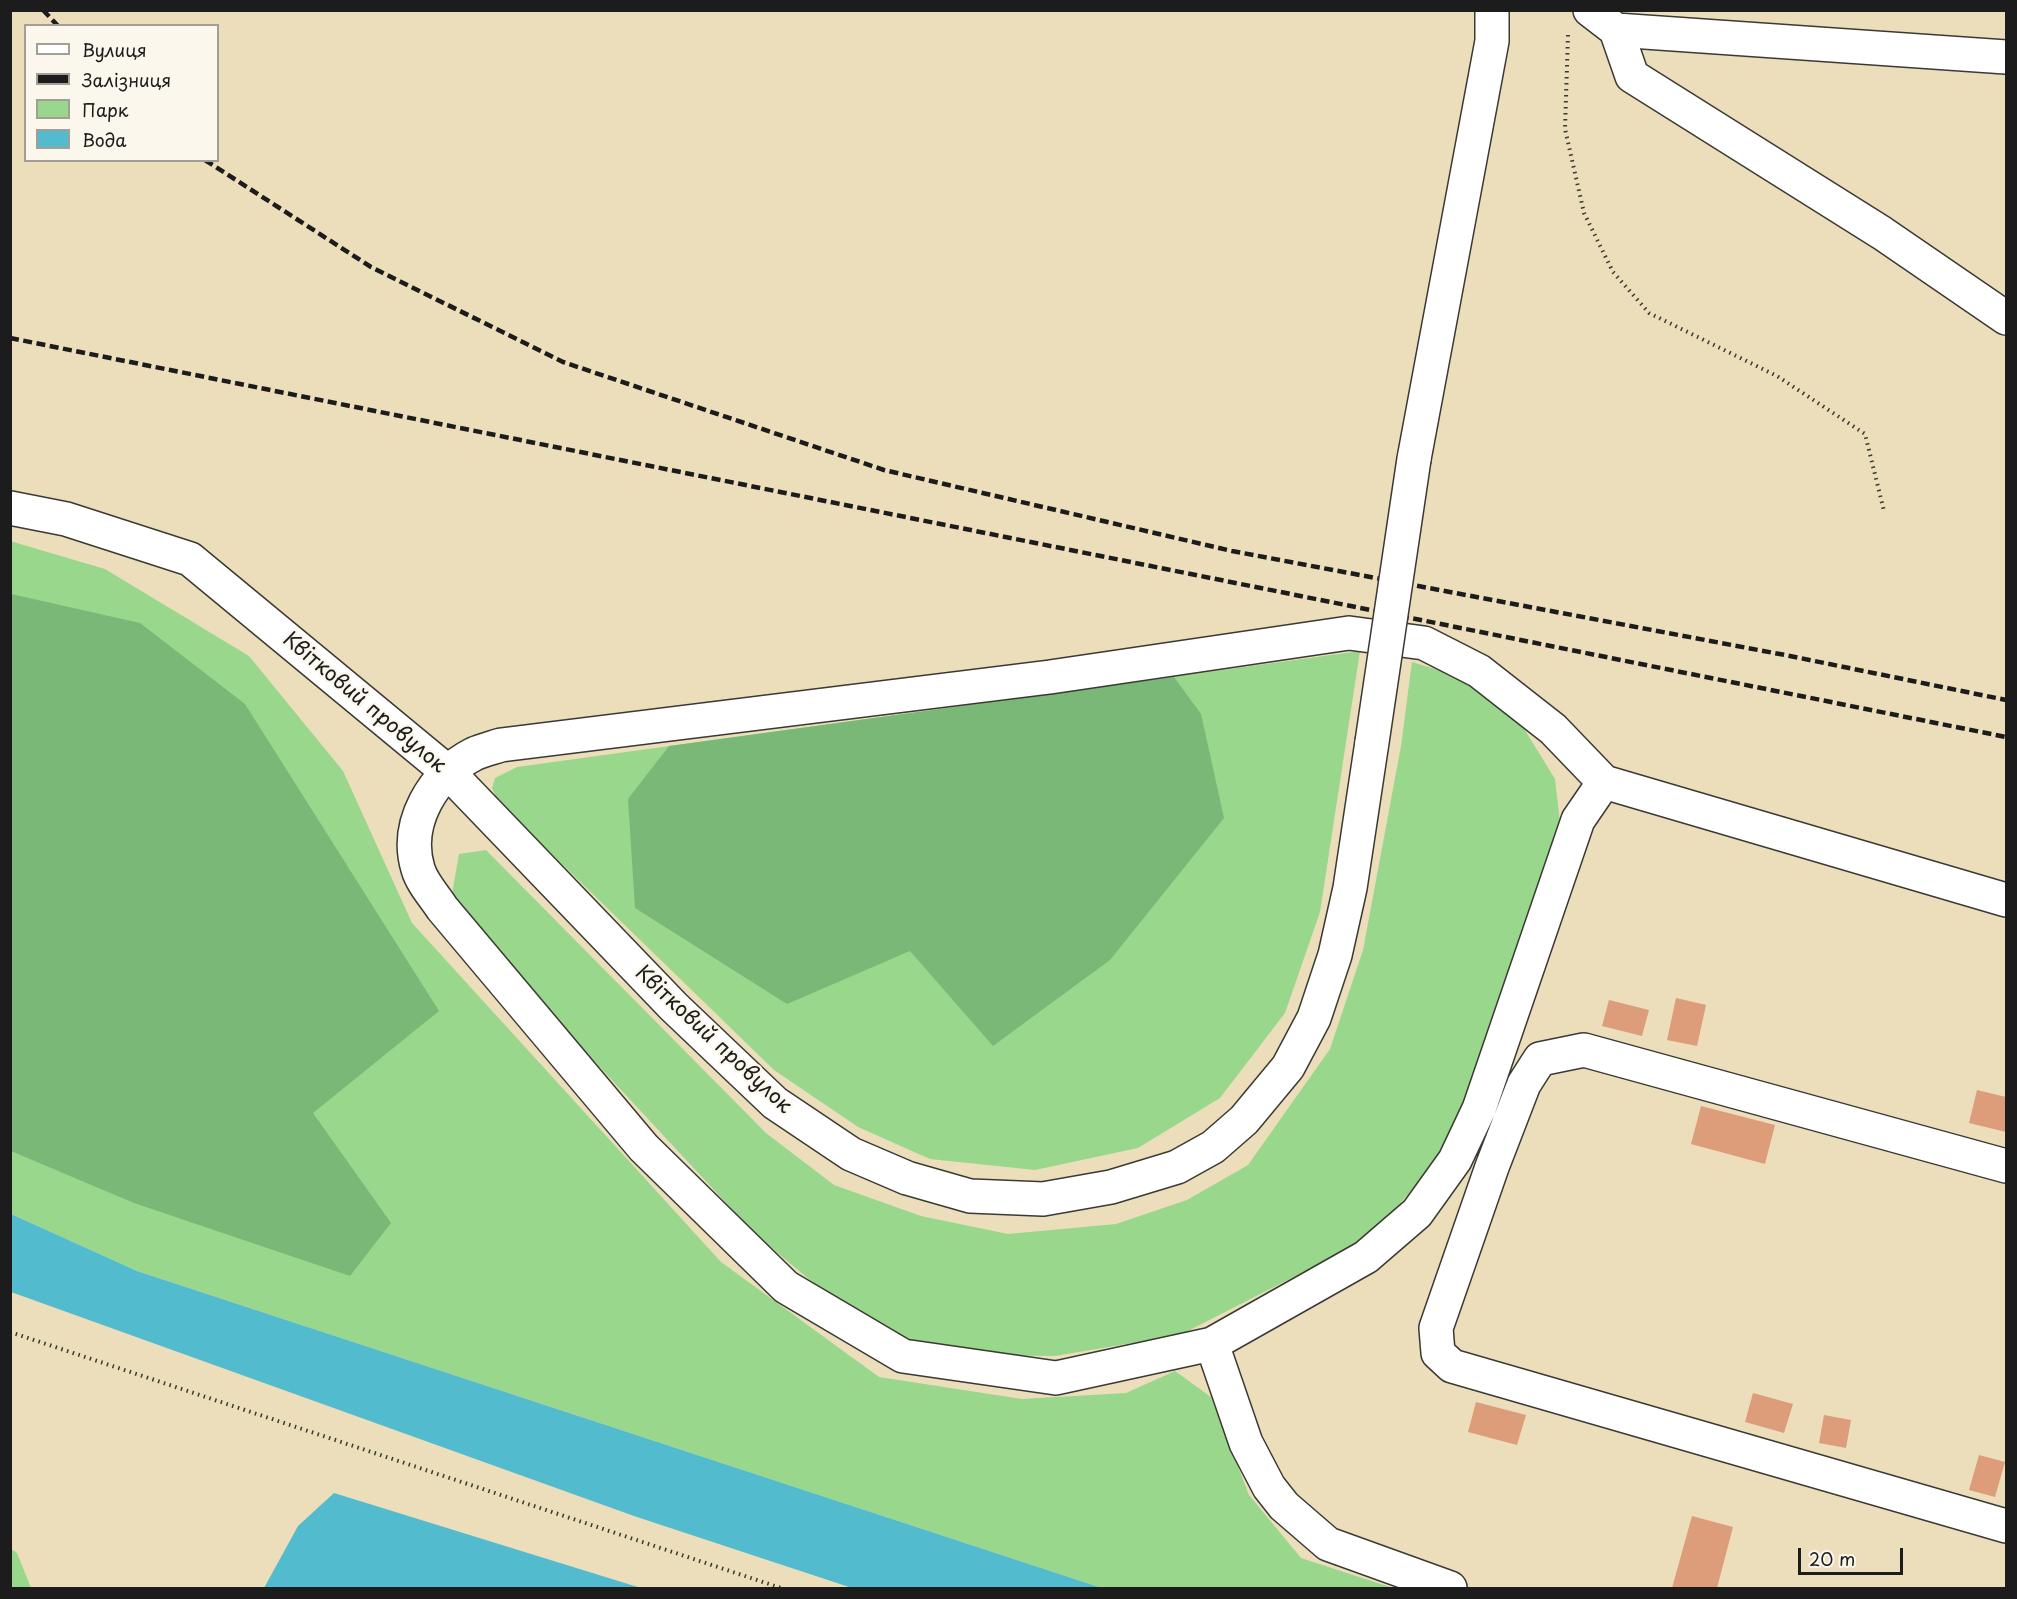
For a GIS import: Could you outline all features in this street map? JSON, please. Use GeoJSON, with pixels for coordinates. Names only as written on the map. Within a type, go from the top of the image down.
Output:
{"type":"FeatureCollection","features":[{"type":"Feature","properties":{"kind":"street","name":"Квітковий провулок"},"geometry":{"type":"LineString","coordinates":[[10,508],[66,519],[190,559],[449,773],[674,1007],[775,1103],[851,1154],[907,1178],[970,1196],[1043,1199],[1111,1187],[1177,1167],[1213,1147],[1244,1120],[1288,1067],[1314,1018],[1335,955],[1350,888],[1414,459],[1492,41],[1492,10]]}},
{"type":"Feature","properties":{"kind":"street"},"geometry":{"type":"LineString","coordinates":[[1590,10],[1616,30],[1632,76],[1882,233],[2007,318]]}},
{"type":"Feature","properties":{"kind":"street"},"geometry":{"type":"LineString","coordinates":[[1616,30],[2007,57]]}},
{"type":"Feature","properties":{"kind":"street"},"geometry":{"type":"LineString","coordinates":[[1604,782],[1578,820],[1479,1109],[1455,1160],[1417,1213],[1366,1257],[1212,1344],[1056,1378],[903,1356],[786,1287],[644,1149],[442,908],[418,871],[412,839],[427,796],[449,773],[474,754],[501,745],[1050,676],[1349,633],[1424,643],[1479,671],[1553,729],[1604,782],[2007,900]]}},
{"type":"Feature","properties":{"kind":"street"},"geometry":{"type":"LineString","coordinates":[[2007,1166],[1584,1050],[1540,1059],[1524,1084],[1496,1156],[1436,1328],[1438,1353],[1452,1366],[2007,1526]]}},
{"type":"Feature","properties":{"kind":"street"},"geometry":{"type":"LineString","coordinates":[[1212,1344],[1246,1443],[1269,1487],[1284,1506],[1328,1544],[1449,1588]]}},
{"type":"Feature","properties":{"kind":"path"},"geometry":{"type":"LineString","coordinates":[[1568,34],[1565,129],[1584,213],[1613,272],[1649,313],[1777,376],[1864,434],[1884,511]]}},
{"type":"Feature","properties":{"kind":"path"},"geometry":{"type":"LineString","coordinates":[[10,1332],[781,1588]]}},
{"type":"Feature","properties":{"kind":"green space"},"geometry":{"type":"Polygon","coordinates":[[[10,541],[105,569],[249,656],[343,771],[412,923],[721,1262],[879,1377],[1022,1399],[1126,1393],[1175,1371],[1211,1397],[1249,1495],[1301,1558],[1393,1588],[1102,1588],[137,1271],[11,1214],[10,541]]]}},
{"type":"Feature","properties":{"kind":"green space"},"geometry":{"type":"Polygon","coordinates":[[[11,594],[140,623],[245,704],[439,1011],[313,1113],[391,1223],[350,1276],[134,1203],[11,1151],[11,594]]]}},
{"type":"Feature","properties":{"kind":"green space"},"geometry":{"type":"Polygon","coordinates":[[[1360,651],[1320,912],[1285,1013],[1220,1098],[1138,1148],[1035,1170],[930,1159],[858,1127],[774,1070],[499,803],[492,788],[495,778],[517,767],[1360,651]]]}},
{"type":"Feature","properties":{"kind":"green space"},"geometry":{"type":"Polygon","coordinates":[[[1412,662],[1458,676],[1523,727],[1555,779],[1560,822],[1461,1113],[1429,1170],[1377,1230],[1319,1264],[1180,1335],[1055,1356],[969,1355],[906,1341],[834,1300],[755,1234],[583,1049],[452,894],[459,854],[486,850],[766,1133],[834,1185],[921,1216],[1008,1234],[1116,1224],[1187,1200],[1248,1165],[1330,1049],[1363,950],[1401,746],[1412,662]]]}},
{"type":"Feature","properties":{"kind":"green space"},"geometry":{"type":"Polygon","coordinates":[[[1174,677],[1201,714],[1224,818],[1110,960],[993,1046],[910,951],[787,1004],[635,908],[628,799],[669,746],[1174,677]]]}},
{"type":"Feature","properties":{"kind":"green space"},"geometry":{"type":"Polygon","coordinates":[[[10,1548],[17,1553],[31,1588],[11,1588],[10,1548]]]}},
{"type":"Feature","properties":{"kind":"water"},"geometry":{"type":"Polygon","coordinates":[[[11,1214],[137,1271],[1102,1588],[852,1588],[634,1516],[11,1292],[11,1214]]]}},
{"type":"Feature","properties":{"kind":"water"},"geometry":{"type":"Polygon","coordinates":[[[334,1493],[641,1588],[264,1588],[298,1526],[334,1493]]]}},
{"type":"Feature","properties":{"kind":"building"},"geometry":{"type":"Polygon","coordinates":[[[1676,998],[1706,1005],[1697,1046],[1667,1040],[1676,998]]]}},
{"type":"Feature","properties":{"kind":"building"},"geometry":{"type":"Polygon","coordinates":[[[1609,1000],[1649,1010],[1642,1036],[1602,1026],[1609,1000]]]}},
{"type":"Feature","properties":{"kind":"building"},"geometry":{"type":"Polygon","coordinates":[[[1977,1090],[2006,1097],[2006,1132],[1969,1123],[1977,1090]]]}},
{"type":"Feature","properties":{"kind":"building"},"geometry":{"type":"Polygon","coordinates":[[[1701,1106],[1775,1125],[1765,1164],[1691,1144],[1701,1106]]]}},
{"type":"Feature","properties":{"kind":"building"},"geometry":{"type":"Polygon","coordinates":[[[1753,1393],[1793,1404],[1784,1433],[1745,1422],[1753,1393]]]}},
{"type":"Feature","properties":{"kind":"building"},"geometry":{"type":"Polygon","coordinates":[[[1476,1402],[1526,1415],[1517,1445],[1468,1432],[1476,1402]]]}},
{"type":"Feature","properties":{"kind":"building"},"geometry":{"type":"Polygon","coordinates":[[[1824,1415],[1851,1420],[1846,1448],[1819,1443],[1824,1415]]]}},
{"type":"Feature","properties":{"kind":"building"},"geometry":{"type":"Polygon","coordinates":[[[1979,1455],[2005,1462],[1995,1497],[1969,1490],[1979,1455]]]}},
{"type":"Feature","properties":{"kind":"building"},"geometry":{"type":"Polygon","coordinates":[[[1692,1516],[1733,1527],[1717,1588],[1672,1588],[1692,1516]]]}},
{"type":"Feature","properties":{"kind":"railway"},"geometry":{"type":"LineString","coordinates":[[43,10],[56,24]]}},
{"type":"Feature","properties":{"kind":"railway"},"geometry":{"type":"LineString","coordinates":[[208,162],[371,267],[563,362],[884,470],[1232,551],[1785,655],[2006,700]]}},
{"type":"Feature","properties":{"kind":"railway"},"geometry":{"type":"LineString","coordinates":[[10,338],[2006,737]]}}]}
